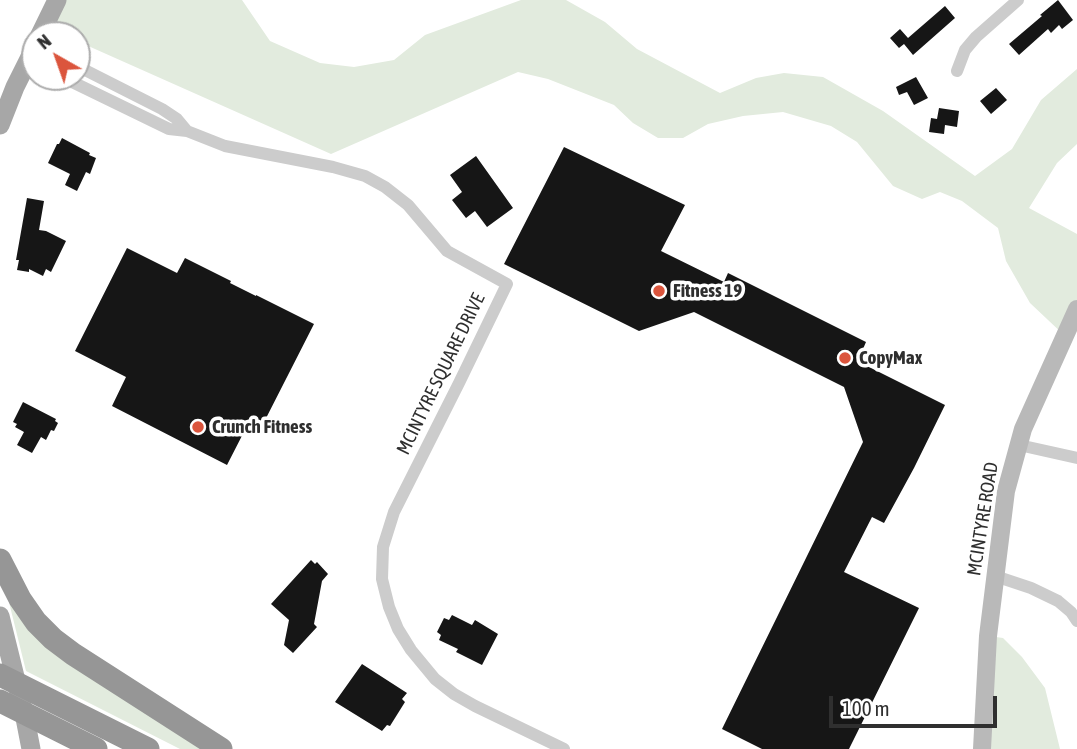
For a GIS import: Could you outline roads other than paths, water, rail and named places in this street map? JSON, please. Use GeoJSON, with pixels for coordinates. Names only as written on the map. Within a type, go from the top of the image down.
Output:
{"type":"FeatureCollection","features":[{"type":"Feature","properties":{"kind":"highway"},"geometry":{"type":"LineString","coordinates":[[0,560],[20,599],[36,622],[53,639],[221,749]]}},
{"type":"Feature","properties":{"kind":"highway"},"geometry":{"type":"LineString","coordinates":[[8,679],[148,749]]}},
{"type":"Feature","properties":{"kind":"highway"},"geometry":{"type":"LineString","coordinates":[[0,701],[85,748]]}},
{"type":"Feature","properties":{"kind":"main road"},"geometry":{"type":"LineString","coordinates":[[47,21],[57,0]]}},
{"type":"Feature","properties":{"kind":"main road"},"geometry":{"type":"LineString","coordinates":[[0,125],[21,77]]}},
{"type":"Feature","properties":{"kind":"main road"},"geometry":{"type":"LineString","coordinates":[[0,616],[8,679],[24,713],[31,749]]}},
{"type":"Feature","properties":{"kind":"street"},"geometry":{"type":"LineString","coordinates":[[957,71],[965,50],[976,37],[1018,0]]}},
{"type":"Feature","properties":{"kind":"street","name":"MCINTYRE SQUARE DRIVE"},"geometry":{"type":"LineString","coordinates":[[91,73],[162,109],[177,119],[187,131]]}},
{"type":"Feature","properties":{"kind":"street","name":"MCINTYRE SQUARE DRIVE"},"geometry":{"type":"LineString","coordinates":[[91,91],[169,128],[187,131],[225,146],[365,176],[408,205],[447,251],[507,284],[394,512],[383,547],[382,579],[398,629],[435,679],[475,706],[564,749]]}},
{"type":"Feature","properties":{"kind":"street","name":"MCINTYRE ROAD"},"geometry":{"type":"LineString","coordinates":[[982,749],[988,636],[1006,491],[1023,429],[1077,309]]}},
{"type":"Feature","properties":{"kind":"street"},"geometry":{"type":"LineString","coordinates":[[1019,445],[1077,458]]}},
{"type":"Feature","properties":{"kind":"street"},"geometry":{"type":"LineString","coordinates":[[995,576],[1058,601],[1075,613]]}},
{"type":"Feature","properties":{"kind":"place","name":"Fitness 19"},"geometry":{"type":"Point","coordinates":[659,291]}},
{"type":"Feature","properties":{"kind":"place","name":"CopyMax"},"geometry":{"type":"Point","coordinates":[845,358]}},
{"type":"Feature","properties":{"kind":"place","name":"Crunch Fitness"},"geometry":{"type":"Point","coordinates":[198,427]}}]}
